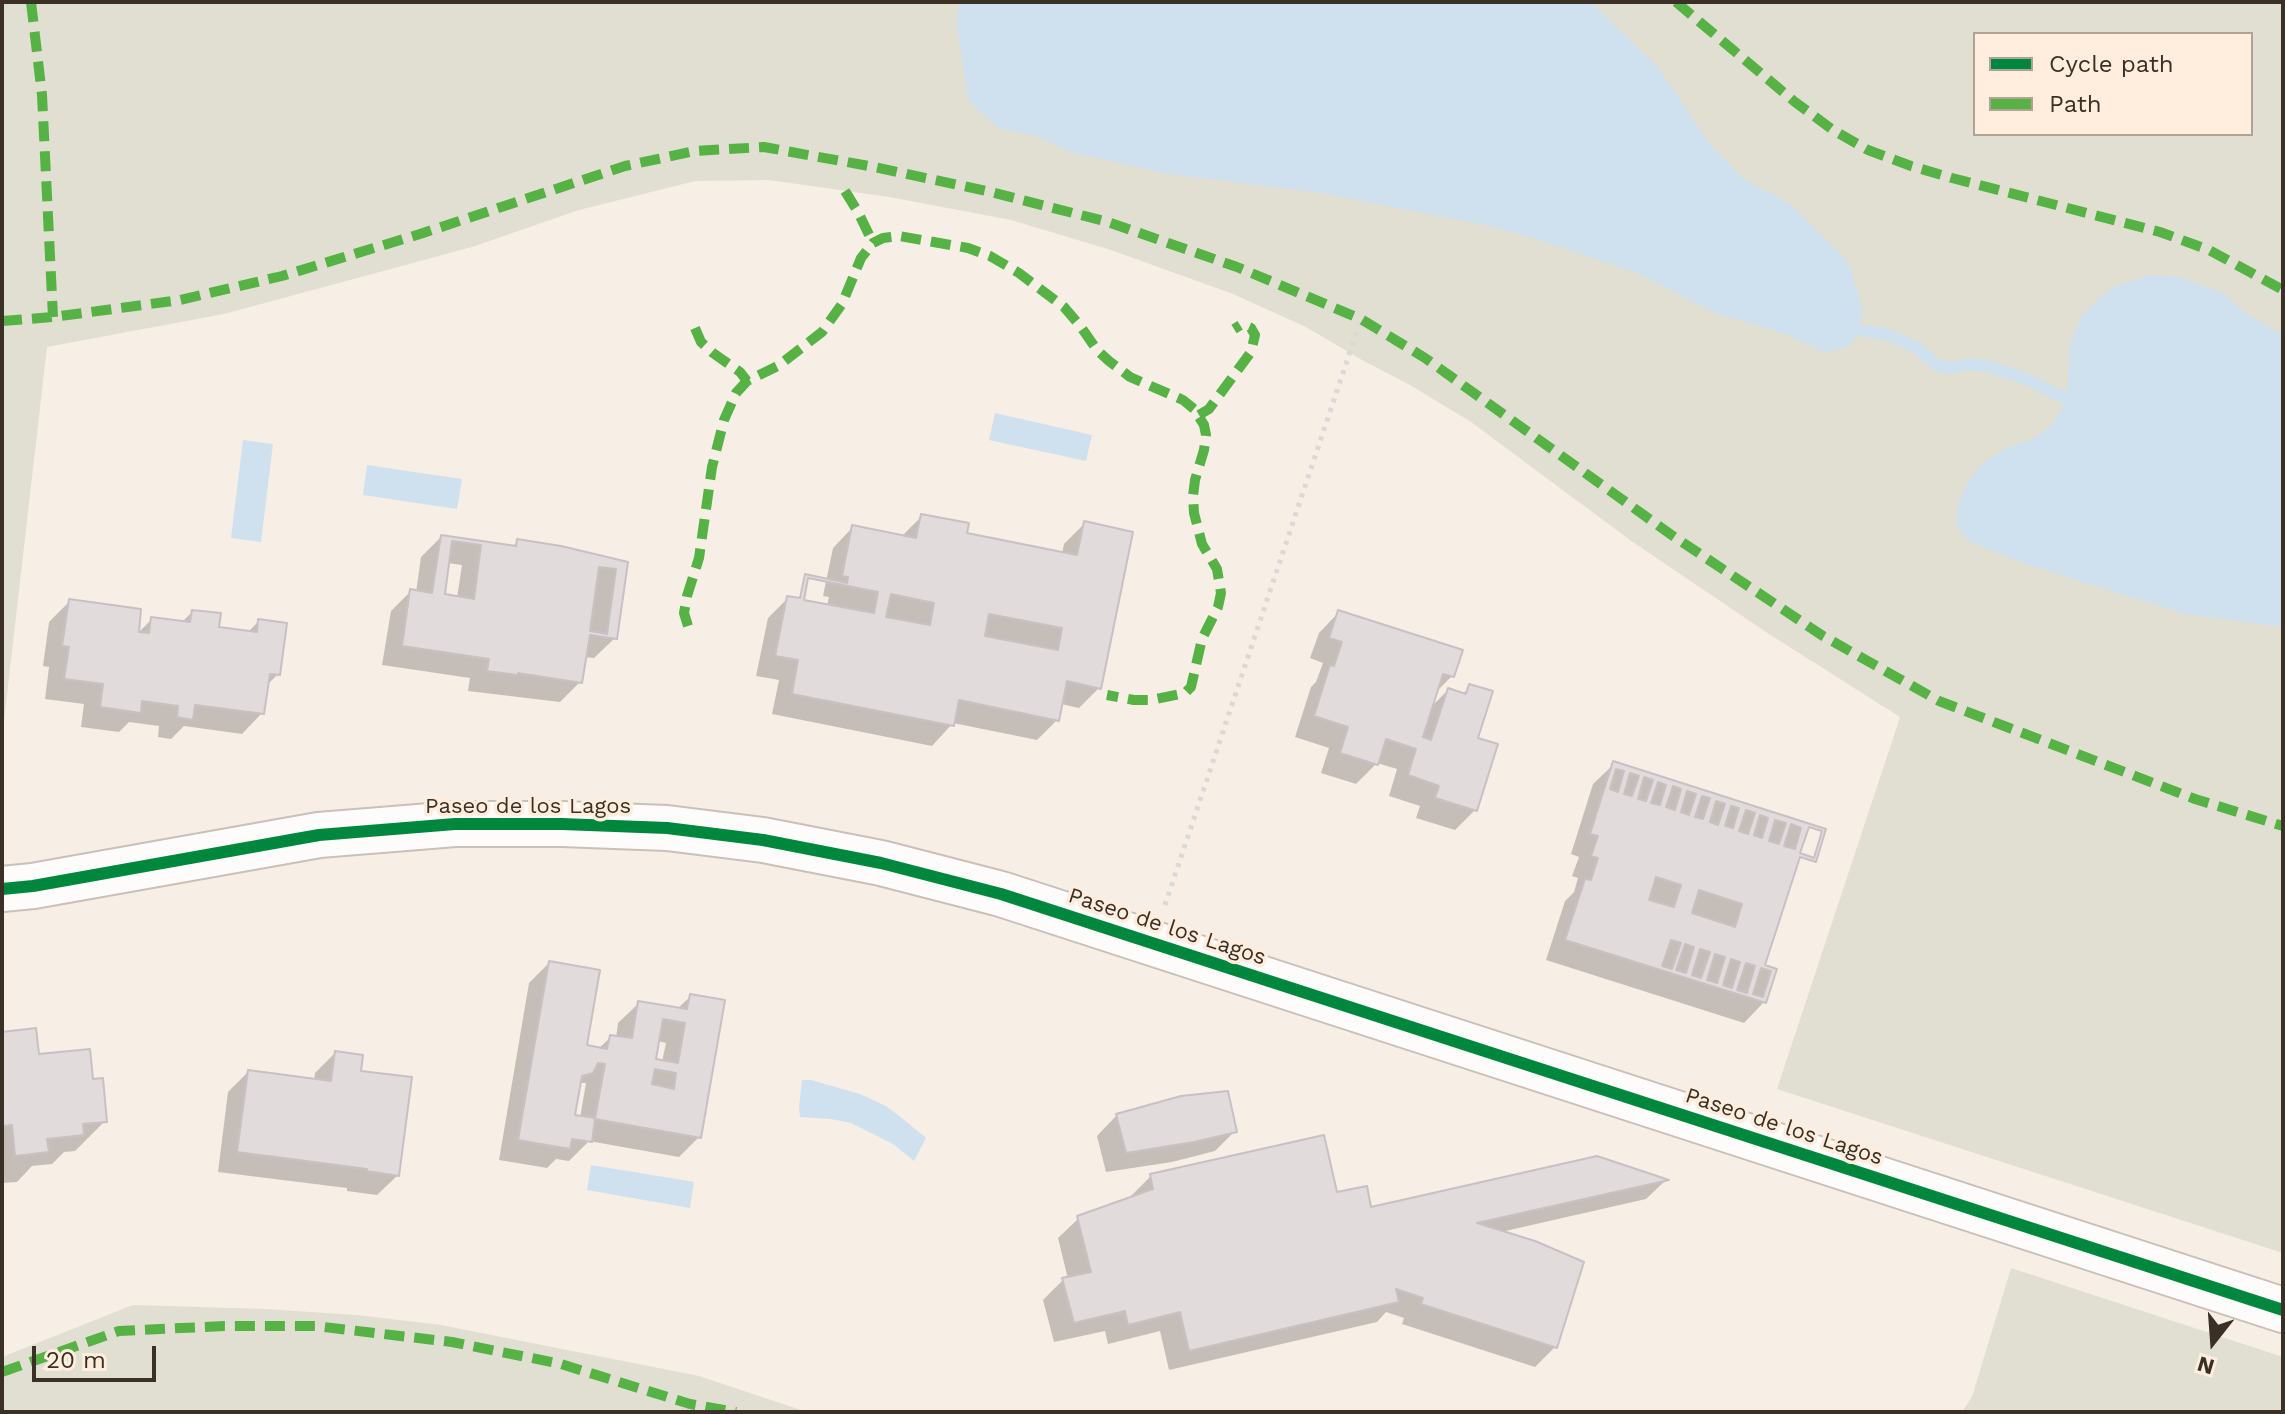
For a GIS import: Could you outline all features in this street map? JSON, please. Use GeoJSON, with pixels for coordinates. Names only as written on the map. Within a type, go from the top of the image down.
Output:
{"type":"FeatureCollection","features":[{"type":"Feature","properties":{"kind":"street","name":"Paseo de los Lagos"},"geometry":{"type":"LineString","coordinates":[[2,889],[319,835],[455,824],[667,828],[763,840],[881,863],[1001,894],[2283,1310]]}},
{"type":"Feature","properties":{"kind":"path"},"geometry":{"type":"LineString","coordinates":[[1165,906],[1361,319]]}},
{"type":"Feature","properties":{"kind":"shaded area"},"geometry":{"type":"Polygon","coordinates":[[[2,2],[2283,2],[2283,1253],[1777,1089],[1900,717],[1630,540],[1471,422],[1306,327],[1233,294],[1111,250],[1011,220],[889,197],[769,180],[695,181],[579,210],[472,247],[224,314],[47,347],[2,738],[2,2]]]}},
{"type":"Feature","properties":{"kind":"shaded area"},"geometry":{"type":"Polygon","coordinates":[[[2011,1268],[2283,1357],[2283,1412],[1962,1412],[1972,1397],[2011,1268]]]}},
{"type":"Feature","properties":{"kind":"shaded area"},"geometry":{"type":"Polygon","coordinates":[[[133,1305],[265,1309],[441,1325],[699,1376],[807,1412],[2,1412],[2,1357],[133,1305]]]}},
{"type":"Feature","properties":{"kind":"water"},"geometry":{"type":"Polygon","coordinates":[[[959,2],[1591,2],[1658,67],[1709,143],[1741,177],[1791,205],[1847,260],[1863,308],[1859,330],[1851,345],[1825,353],[1785,334],[1715,313],[1637,273],[1485,225],[1321,193],[1163,173],[1070,152],[1037,136],[1000,129],[968,101],[957,22],[959,2]]]}},
{"type":"Feature","properties":{"kind":"water"},"geometry":{"type":"Polygon","coordinates":[[[2150,275],[2179,277],[2223,293],[2243,311],[2283,336],[2283,627],[2186,614],[2026,564],[1970,542],[1956,526],[1958,505],[1967,483],[1982,464],[2004,449],[2033,439],[2054,422],[2067,398],[2070,345],[2081,317],[2115,286],[2150,275]]]}},
{"type":"Feature","properties":{"kind":"water"},"geometry":{"type":"Polygon","coordinates":[[[995,413],[1092,435],[1086,461],[989,440],[995,413]]]}},
{"type":"Feature","properties":{"kind":"water"},"geometry":{"type":"Polygon","coordinates":[[[243,440],[273,444],[261,542],[231,538],[243,440]]]}},
{"type":"Feature","properties":{"kind":"water"},"geometry":{"type":"Polygon","coordinates":[[[367,465],[462,479],[457,509],[363,495],[367,465]]]}},
{"type":"Feature","properties":{"kind":"water"},"geometry":{"type":"Polygon","coordinates":[[[802,1080],[860,1094],[886,1106],[926,1138],[914,1161],[893,1144],[851,1123],[800,1117],[802,1080]]]}},
{"type":"Feature","properties":{"kind":"water"},"geometry":{"type":"Polygon","coordinates":[[[591,1165],[694,1182],[690,1208],[587,1190],[591,1165]]]}},
{"type":"Feature","properties":{"kind":"building"},"geometry":{"type":"Polygon","coordinates":[[[921,514],[969,523],[967,533],[1077,555],[1084,521],[1133,532],[1101,689],[1067,681],[1059,721],[959,700],[954,726],[792,694],[798,660],[775,656],[787,596],[800,598],[805,574],[847,583],[848,577],[842,576],[852,525],[916,538],[921,514]],[[808,578],[804,600],[874,613],[878,592],[808,578]],[[891,594],[886,617],[930,625],[934,603],[891,594]],[[989,614],[985,636],[1058,650],[1062,628],[989,614]]]}},
{"type":"Feature","properties":{"kind":"building"},"geometry":{"type":"Polygon","coordinates":[[[441,535],[516,546],[517,539],[628,562],[617,639],[590,635],[582,683],[487,671],[489,659],[402,646],[410,589],[432,593],[441,535]],[[452,541],[445,594],[474,599],[481,545],[452,541]],[[599,567],[590,631],[607,634],[616,569],[599,567]]]}},
{"type":"Feature","properties":{"kind":"building"},"geometry":{"type":"Polygon","coordinates":[[[69,599],[141,609],[139,632],[149,633],[151,617],[190,622],[192,610],[221,613],[219,627],[257,632],[258,619],[287,623],[280,675],[270,674],[264,714],[195,705],[193,720],[177,717],[178,706],[142,701],[141,713],[100,707],[103,684],[64,679],[69,647],[62,646],[69,599]]]}},
{"type":"Feature","properties":{"kind":"building"},"geometry":{"type":"Polygon","coordinates":[[[1338,610],[1463,650],[1454,677],[1443,674],[1423,737],[1431,740],[1448,688],[1466,694],[1469,684],[1493,691],[1478,738],[1498,744],[1477,811],[1435,798],[1439,786],[1408,775],[1416,749],[1386,739],[1378,765],[1340,753],[1348,727],[1314,716],[1330,665],[1334,666],[1342,642],[1329,638],[1338,610]]]}},
{"type":"Feature","properties":{"kind":"building"},"geometry":{"type":"Polygon","coordinates":[[[1613,761],[1826,829],[1816,862],[1800,857],[1765,965],[1777,969],[1766,1003],[1565,940],[1585,879],[1591,880],[1598,858],[1591,856],[1598,836],[1590,834],[1613,761]],[[1616,769],[1610,789],[1618,792],[1624,771],[1616,769]],[[1630,773],[1624,794],[1632,796],[1639,776],[1630,773]],[[1644,777],[1638,799],[1646,801],[1653,780],[1644,777]],[[1658,782],[1651,803],[1660,805],[1666,785],[1658,782]],[[1673,786],[1666,807],[1675,810],[1681,789],[1673,786]],[[1687,791],[1681,812],[1689,815],[1696,794],[1687,791]],[[1702,796],[1695,817],[1703,819],[1710,798],[1702,796]],[[1716,801],[1710,822],[1718,825],[1725,804],[1716,801]],[[1731,806],[1725,826],[1733,828],[1739,808],[1731,806]],[[1746,810],[1739,831],[1748,834],[1755,813],[1746,810]],[[1760,815],[1754,835],[1762,838],[1768,818],[1760,815]],[[1775,820],[1769,841],[1779,844],[1786,823],[1775,820]],[[1791,824],[1784,846],[1795,849],[1801,828],[1791,824]],[[1809,827],[1800,853],[1814,858],[1822,831],[1809,827]],[[1656,877],[1649,900],[1674,907],[1681,885],[1656,877]],[[1699,890],[1692,913],[1735,927],[1742,904],[1699,890]],[[1671,940],[1662,966],[1672,969],[1681,943],[1671,940]],[[1685,944],[1676,970],[1686,973],[1694,947],[1685,944]],[[1700,949],[1692,975],[1701,978],[1710,952],[1700,949]],[[1715,954],[1707,980],[1717,983],[1725,957],[1715,954]],[[1731,959],[1723,985],[1732,988],[1740,962],[1731,959]],[[1746,963],[1737,990],[1747,993],[1755,966],[1746,963]],[[1761,968],[1753,994],[1763,997],[1771,971],[1761,968]]]}},
{"type":"Feature","properties":{"kind":"building"},"geometry":{"type":"Polygon","coordinates":[[[549,961],[600,970],[587,1045],[607,1049],[610,1035],[632,1038],[638,1001],[687,1009],[690,994],[725,1000],[701,1138],[595,1119],[592,1142],[572,1139],[570,1149],[518,1140],[549,961]],[[663,1019],[656,1059],[678,1063],[685,1023],[663,1019]],[[598,1063],[593,1073],[582,1076],[575,1115],[595,1118],[605,1064],[598,1063]],[[655,1069],[652,1084],[674,1089],[676,1073],[655,1069]]]}},
{"type":"Feature","properties":{"kind":"building"},"geometry":{"type":"Polygon","coordinates":[[[36,1028],[39,1054],[90,1049],[93,1079],[103,1078],[107,1122],[83,1124],[84,1135],[47,1139],[49,1152],[15,1156],[12,1125],[2,1126],[2,1032],[36,1028]]]}},
{"type":"Feature","properties":{"kind":"building"},"geometry":{"type":"Polygon","coordinates":[[[335,1051],[363,1055],[361,1071],[412,1077],[399,1176],[237,1152],[248,1070],[331,1081],[335,1051]]]}},
{"type":"Feature","properties":{"kind":"building"},"geometry":{"type":"Polygon","coordinates":[[[1228,1091],[1237,1132],[1126,1153],[1116,1114],[1181,1096],[1228,1091]]]}},
{"type":"Feature","properties":{"kind":"building"},"geometry":{"type":"Polygon","coordinates":[[[1324,1135],[1337,1192],[1367,1186],[1371,1207],[1597,1156],[1669,1180],[1477,1223],[1535,1241],[1584,1262],[1557,1348],[1421,1304],[1423,1298],[1396,1289],[1399,1302],[1189,1351],[1180,1312],[1128,1325],[1125,1311],[1074,1323],[1062,1278],[1091,1272],[1077,1216],[1153,1189],[1150,1174],[1324,1135]]]}},
{"type":"Feature","properties":{"kind":"waterway"},"geometry":{"type":"LineString","coordinates":[[1846,323],[1859,330],[1886,334],[1914,346],[1938,366],[1952,368],[1971,364],[2021,377],[2067,399],[2077,408]]}},
{"type":"Feature","properties":{"kind":"marked path"},"geometry":{"type":"LineString","coordinates":[[31,2],[42,95],[53,317]]}},
{"type":"Feature","properties":{"kind":"marked path"},"geometry":{"type":"LineString","coordinates":[[1676,2],[1795,102],[1833,130],[1868,150],[1952,178],[2160,232],[2209,250],[2283,290]]}},
{"type":"Feature","properties":{"kind":"marked path"},"geometry":{"type":"LineString","coordinates":[[2,321],[180,300],[282,276],[625,166],[695,151],[764,147],[991,192],[1108,222],[1237,267],[1361,319],[1425,358],[1673,536],[1823,636],[1939,701],[2195,799],[2283,826]]}},
{"type":"Feature","properties":{"kind":"marked path"},"geometry":{"type":"LineString","coordinates":[[845,191],[873,243]]}},
{"type":"Feature","properties":{"kind":"marked path"},"geometry":{"type":"LineString","coordinates":[[688,626],[684,613],[699,558],[712,467],[724,420],[736,393],[747,381],[778,366],[822,332],[842,304],[861,258],[873,243],[899,236],[968,248],[990,256],[1019,273],[1064,307],[1109,361],[1130,377],[1183,400],[1194,409],[1204,425],[1206,435],[1195,480],[1194,513],[1202,544],[1217,569],[1221,593],[1218,607],[1202,639],[1191,687],[1185,693],[1151,700],[1107,695]]}},
{"type":"Feature","properties":{"kind":"marked path"},"geometry":{"type":"LineString","coordinates":[[1199,415],[1209,409],[1251,352],[1255,335],[1251,328],[1242,324],[1234,329]]}},
{"type":"Feature","properties":{"kind":"marked path"},"geometry":{"type":"LineString","coordinates":[[695,328],[701,342],[747,381]]}},
{"type":"Feature","properties":{"kind":"marked path"},"geometry":{"type":"LineString","coordinates":[[2,1372],[119,1331],[315,1326],[452,1342],[561,1364],[690,1404],[736,1412]]}},
{"type":"Feature","properties":{"kind":"cycle path"},"geometry":{"type":"LineString","coordinates":[[2,889],[319,835],[455,824],[667,828],[763,840],[881,863],[1001,894],[2283,1310]]}}]}
